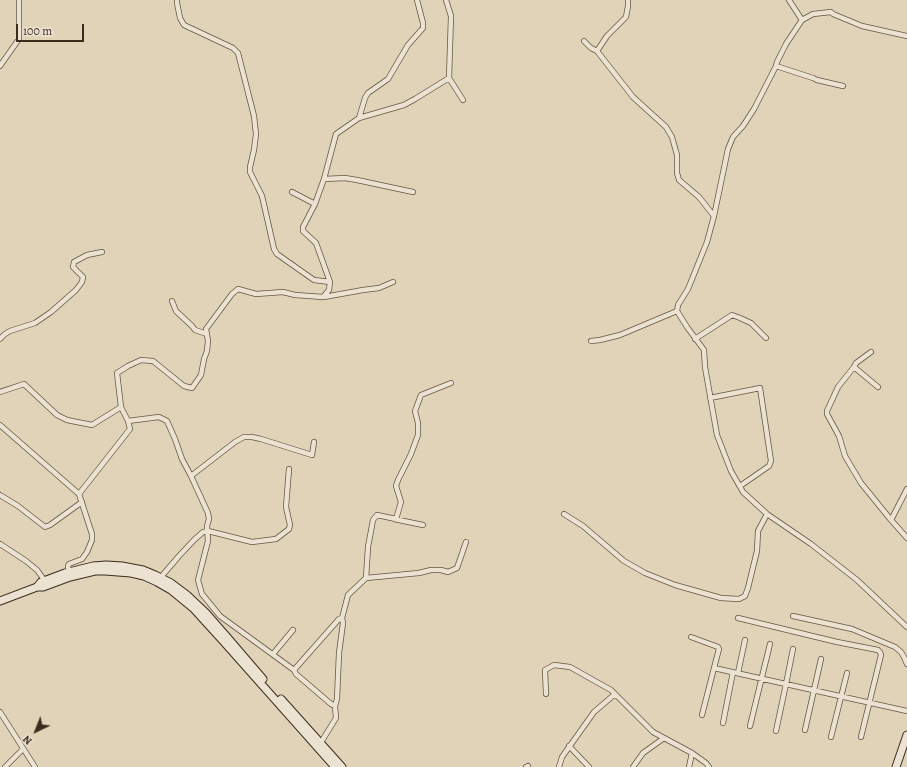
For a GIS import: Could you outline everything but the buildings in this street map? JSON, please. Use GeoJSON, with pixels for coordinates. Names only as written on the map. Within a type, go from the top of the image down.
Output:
{"type":"FeatureCollection","features":[{"type":"Feature","properties":{"kind":"main road"},"geometry":{"type":"LineString","coordinates":[[37,587],[41,582],[93,566],[106,565],[143,570],[171,583],[187,595],[206,613],[319,746],[335,767]]}},
{"type":"Feature","properties":{"kind":"main road"},"geometry":{"type":"LineString","coordinates":[[0,601],[37,587],[43,587],[69,574],[95,571],[124,572],[137,574],[151,579],[171,590],[193,608],[319,746],[342,767]]}},
{"type":"Feature","properties":{"kind":"main road"},"geometry":{"type":"LineString","coordinates":[[896,767],[907,736]]}},
{"type":"Feature","properties":{"kind":"street"},"geometry":{"type":"LineString","coordinates":[[0,66],[19,39],[18,0]]}},
{"type":"Feature","properties":{"kind":"street"},"geometry":{"type":"LineString","coordinates":[[177,0],[176,3],[180,18],[184,25],[233,48],[238,53],[254,116],[256,134],[250,172],[262,196],[274,249],[277,254],[314,280],[330,282]]}},
{"type":"Feature","properties":{"kind":"street"},"geometry":{"type":"LineString","coordinates":[[359,118],[368,93],[388,79],[408,44],[423,28],[417,0]]}},
{"type":"Feature","properties":{"kind":"street"},"geometry":{"type":"LineString","coordinates":[[446,0],[451,16],[448,78],[463,100]]}},
{"type":"Feature","properties":{"kind":"street"},"geometry":{"type":"LineString","coordinates":[[597,51],[607,36],[626,17],[628,0]]}},
{"type":"Feature","properties":{"kind":"street"},"geometry":{"type":"LineString","coordinates":[[789,0],[802,20]]}},
{"type":"Feature","properties":{"kind":"street"},"geometry":{"type":"LineString","coordinates":[[907,36],[862,26],[830,12],[813,14],[802,20],[786,44],[754,109],[743,126],[733,137],[728,149],[707,242],[688,289],[678,305],[677,312],[704,350],[716,435],[731,471],[743,492],[767,514],[811,544],[857,580],[907,627]]}},
{"type":"Feature","properties":{"kind":"street"},"geometry":{"type":"LineString","coordinates":[[584,41],[591,48],[597,51],[633,97],[666,127],[672,137],[677,155],[677,173],[679,180],[699,197],[714,216]]}},
{"type":"Feature","properties":{"kind":"street"},"geometry":{"type":"LineString","coordinates":[[776,66],[817,80],[843,86]]}},
{"type":"Feature","properties":{"kind":"street"},"geometry":{"type":"LineString","coordinates":[[323,297],[329,290],[330,282],[316,243],[303,231],[303,227],[315,204],[324,179],[336,134],[359,118],[404,105],[448,78]]}},
{"type":"Feature","properties":{"kind":"street"},"geometry":{"type":"LineString","coordinates":[[324,179],[345,178],[413,192]]}},
{"type":"Feature","properties":{"kind":"street"},"geometry":{"type":"LineString","coordinates":[[292,192],[315,204]]}},
{"type":"Feature","properties":{"kind":"street"},"geometry":{"type":"LineString","coordinates":[[0,339],[10,331],[35,323],[51,312],[76,290],[82,282],[83,277],[73,267],[74,262],[87,255],[102,252]]}},
{"type":"Feature","properties":{"kind":"street"},"geometry":{"type":"LineString","coordinates":[[79,494],[130,429],[121,407],[117,373],[141,360],[153,361],[184,386],[192,388],[201,375],[208,346],[206,329],[238,288],[256,294],[283,292],[295,295],[323,297],[379,288],[392,282]]}},
{"type":"Feature","properties":{"kind":"street"},"geometry":{"type":"LineString","coordinates":[[172,301],[176,311],[196,330],[207,334]]}},
{"type":"Feature","properties":{"kind":"street"},"geometry":{"type":"LineString","coordinates":[[590,341],[620,335],[677,312]]}},
{"type":"Feature","properties":{"kind":"street"},"geometry":{"type":"LineString","coordinates":[[695,339],[732,315],[751,323],[766,338]]}},
{"type":"Feature","properties":{"kind":"street"},"geometry":{"type":"LineString","coordinates":[[871,352],[856,364],[838,386],[827,410],[827,414],[839,436],[845,456],[861,483],[907,538]]}},
{"type":"Feature","properties":{"kind":"street"},"geometry":{"type":"LineString","coordinates":[[854,367],[878,387]]}},
{"type":"Feature","properties":{"kind":"street"},"geometry":{"type":"LineString","coordinates":[[396,519],[401,502],[396,486],[418,435],[418,423],[415,411],[421,395],[451,383]]}},
{"type":"Feature","properties":{"kind":"street"},"geometry":{"type":"LineString","coordinates":[[0,392],[24,384],[57,415],[67,420],[92,425],[121,407]]}},
{"type":"Feature","properties":{"kind":"street"},"geometry":{"type":"LineString","coordinates":[[710,398],[760,388],[772,461],[769,466],[740,486]]}},
{"type":"Feature","properties":{"kind":"street"},"geometry":{"type":"LineString","coordinates":[[128,421],[159,417],[167,421],[182,459],[208,513],[208,541],[198,580],[202,594],[220,616],[294,670],[296,674],[335,706]]}},
{"type":"Feature","properties":{"kind":"street"},"geometry":{"type":"LineString","coordinates":[[0,425],[79,494],[92,534],[92,540],[88,552],[82,559],[69,564],[69,574]]}},
{"type":"Feature","properties":{"kind":"street"},"geometry":{"type":"LineString","coordinates":[[191,476],[235,442],[244,437],[261,439],[312,455],[314,442]]}},
{"type":"Feature","properties":{"kind":"street"},"geometry":{"type":"LineString","coordinates":[[161,578],[194,540],[203,532],[252,542],[276,539],[289,529],[290,525],[286,507],[289,469]]}},
{"type":"Feature","properties":{"kind":"street"},"geometry":{"type":"LineString","coordinates":[[891,520],[907,489]]}},
{"type":"Feature","properties":{"kind":"street"},"geometry":{"type":"LineString","coordinates":[[0,495],[18,506],[45,527],[82,502]]}},
{"type":"Feature","properties":{"kind":"street"},"geometry":{"type":"LineString","coordinates":[[564,514],[583,526],[624,561],[645,573],[675,585],[721,598],[739,599],[745,596],[748,588],[757,551],[758,531],[767,514]]}},
{"type":"Feature","properties":{"kind":"street"},"geometry":{"type":"LineString","coordinates":[[366,578],[368,547],[373,520],[377,515],[422,525]]}},
{"type":"Feature","properties":{"kind":"street"},"geometry":{"type":"LineString","coordinates":[[319,746],[336,718],[335,706],[337,699],[343,623],[342,618],[348,595],[366,578],[419,573],[431,570],[448,572],[457,568],[466,542]]}},
{"type":"Feature","properties":{"kind":"street"},"geometry":{"type":"LineString","coordinates":[[0,544],[38,570],[45,581]]}},
{"type":"Feature","properties":{"kind":"street"},"geometry":{"type":"LineString","coordinates":[[793,616],[852,629],[895,647],[901,652],[907,664]]}},
{"type":"Feature","properties":{"kind":"street"},"geometry":{"type":"LineString","coordinates":[[294,670],[339,619],[342,618]]}},
{"type":"Feature","properties":{"kind":"street"},"geometry":{"type":"LineString","coordinates":[[738,618],[837,642],[878,650],[881,655],[861,737]]}},
{"type":"Feature","properties":{"kind":"street"},"geometry":{"type":"LineString","coordinates":[[273,654],[292,630]]}},
{"type":"Feature","properties":{"kind":"street"},"geometry":{"type":"LineString","coordinates":[[691,637],[720,649],[702,715]]}},
{"type":"Feature","properties":{"kind":"street"},"geometry":{"type":"LineString","coordinates":[[723,723],[735,673],[745,640]]}},
{"type":"Feature","properties":{"kind":"street"},"geometry":{"type":"LineString","coordinates":[[750,726],[770,644]]}},
{"type":"Feature","properties":{"kind":"street"},"geometry":{"type":"LineString","coordinates":[[776,731],[793,649]]}},
{"type":"Feature","properties":{"kind":"street"},"geometry":{"type":"LineString","coordinates":[[805,730],[821,659]]}},
{"type":"Feature","properties":{"kind":"street"},"geometry":{"type":"LineString","coordinates":[[546,694],[545,670],[554,665],[570,667],[611,690],[654,732],[692,753],[709,767]]}},
{"type":"Feature","properties":{"kind":"street"},"geometry":{"type":"LineString","coordinates":[[714,668],[907,711]]}},
{"type":"Feature","properties":{"kind":"street"},"geometry":{"type":"LineString","coordinates":[[831,737],[847,673]]}},
{"type":"Feature","properties":{"kind":"street"},"geometry":{"type":"LineString","coordinates":[[559,767],[562,757],[594,712],[615,694]]}},
{"type":"Feature","properties":{"kind":"street"},"geometry":{"type":"LineString","coordinates":[[0,712],[35,767]]}},
{"type":"Feature","properties":{"kind":"street"},"geometry":{"type":"LineString","coordinates":[[633,767],[643,753],[664,738]]}},
{"type":"Feature","properties":{"kind":"street"},"geometry":{"type":"LineString","coordinates":[[570,746],[589,767]]}},
{"type":"Feature","properties":{"kind":"street"},"geometry":{"type":"LineString","coordinates":[[5,767],[23,749]]}},
{"type":"Feature","properties":{"kind":"street"},"geometry":{"type":"LineString","coordinates":[[689,767],[692,753]]}}]}
